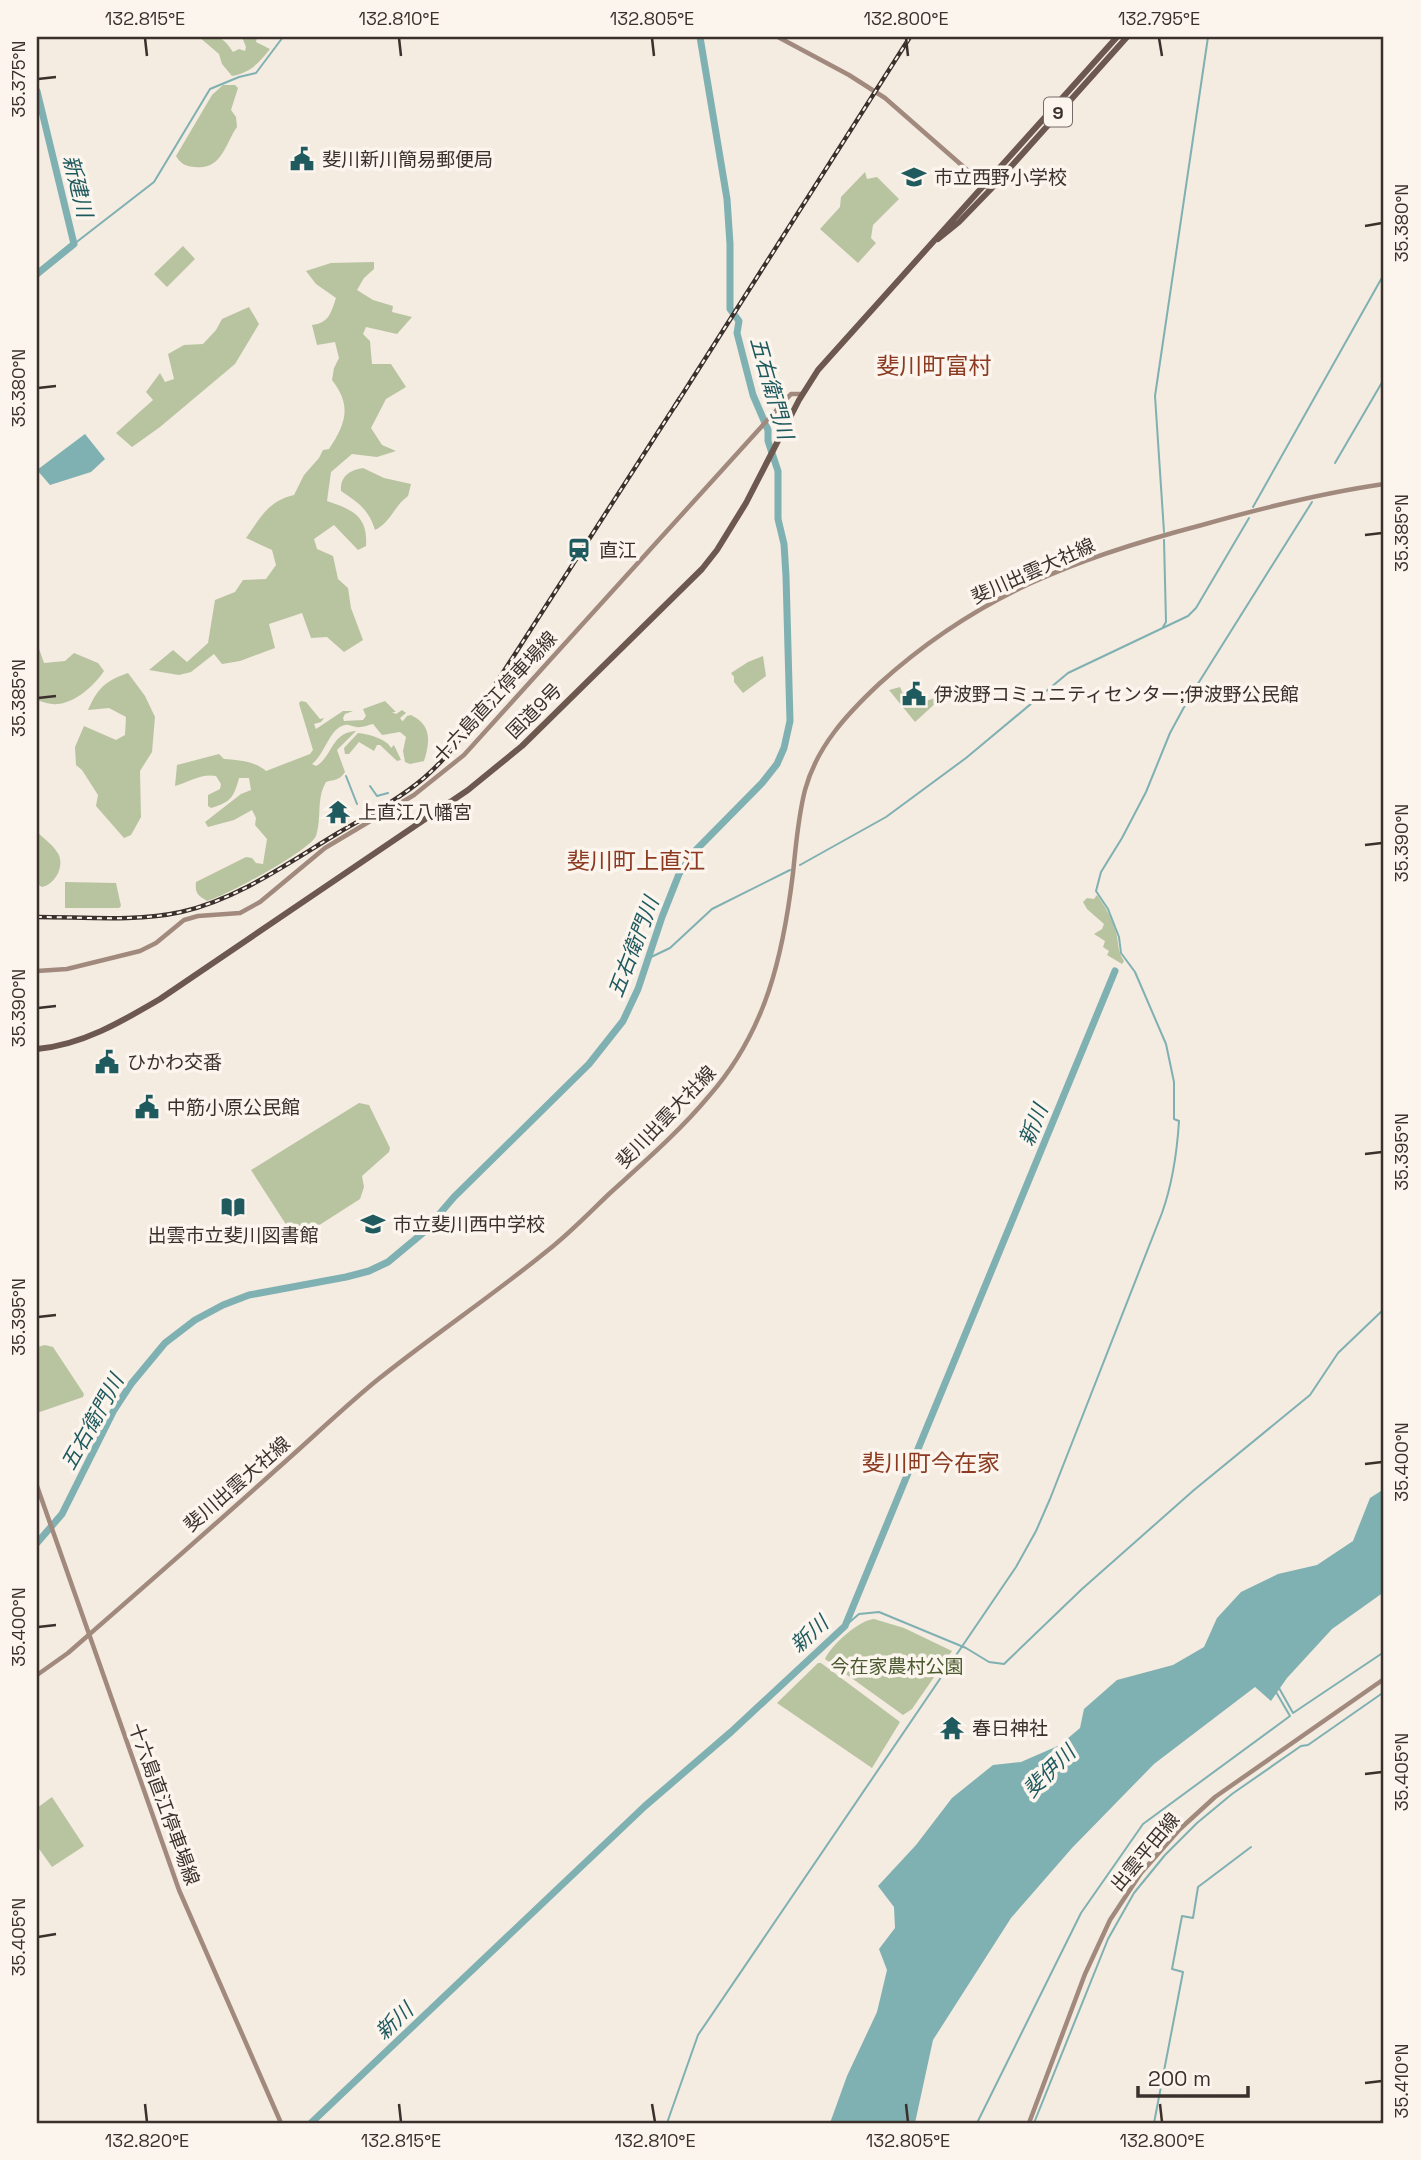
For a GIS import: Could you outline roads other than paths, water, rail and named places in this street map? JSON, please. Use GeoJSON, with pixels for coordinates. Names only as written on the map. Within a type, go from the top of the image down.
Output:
{"type":"FeatureCollection","features":[{"type":"Feature","properties":{"kind":"highway","name":"国道9号"},"geometry":{"type":"LineString","coordinates":[[37,1049],[65,1045],[81,1039],[124,1020],[160,999],[486,778],[522,746],[702,569],[732,528],[802,394],[818,370],[1117,37]]}},
{"type":"Feature","properties":{"kind":"highway","name":"国道9号"},"geometry":{"type":"LineString","coordinates":[[923,251],[959,222],[990,190],[1127,37]]}},
{"type":"Feature","properties":{"kind":"main road"},"geometry":{"type":"LineString","coordinates":[[778,37],[869,87],[920,127],[990,190]]}},
{"type":"Feature","properties":{"kind":"main road","name":"十六島直江停車場線"},"geometry":{"type":"LineString","coordinates":[[37,971],[66,969],[140,951],[156,943],[184,920],[198,916],[231,915],[260,902],[325,848],[414,795],[442,775],[464,755],[791,394],[802,394]]}},
{"type":"Feature","properties":{"kind":"main road","name":"斐川出雲大社線"},"geometry":{"type":"LineString","coordinates":[[37,1675],[89,1634],[352,1402],[556,1244],[655,1152],[712,1094],[742,1050],[774,980],[786,925],[797,832],[805,790],[814,766],[826,743],[844,719],[898,668],[953,625],[979,609],[1066,567],[1138,541],[1252,511],[1311,496],[1384,484]]}},
{"type":"Feature","properties":{"kind":"main road","name":"十六島直江停車場線"},"geometry":{"type":"LineString","coordinates":[[37,1486],[179,1891],[281,2123]]}},
{"type":"Feature","properties":{"kind":"main road","name":"出雲平田線"},"geometry":{"type":"LineString","coordinates":[[1029,2123],[1084,1974],[1110,1920],[1141,1873],[1180,1829],[1224,1790],[1384,1679]]}},
{"type":"Feature","properties":{"kind":"water"},"geometry":{"type":"Polygon","coordinates":[[[85,434],[105,459],[91,472],[50,485],[37,470],[85,434]]]}},
{"type":"Feature","properties":{"kind":"water","name":"斐伊川"},"geometry":{"type":"Polygon","coordinates":[[[1384,1489],[1384,1592],[1332,1629],[1287,1678],[1271,1701],[1255,1687],[1154,1764],[1072,1848],[1011,1918],[933,2040],[915,2123],[830,2123],[847,2076],[877,2012],[887,1970],[879,1949],[895,1928],[894,1907],[878,1886],[916,1845],[952,1798],[993,1765],[1021,1762],[1060,1745],[1080,1728],[1084,1709],[1117,1680],[1173,1665],[1204,1647],[1217,1618],[1241,1592],[1278,1574],[1317,1565],[1353,1541],[1370,1498],[1384,1489]]]}},
{"type":"Feature","properties":{"kind":"waterway"},"geometry":{"type":"LineString","coordinates":[[74,244],[154,182],[210,89],[256,73],[283,37]]}},
{"type":"Feature","properties":{"kind":"waterway","name":"五右衛門川"},"geometry":{"type":"LineString","coordinates":[[37,1543],[62,1514],[114,1410],[131,1384],[165,1343],[195,1320],[249,1295],[346,1277],[388,1262],[424,1232],[454,1197],[589,1064],[623,1021],[638,989],[679,874],[695,851],[762,783],[777,764],[790,721],[786,576],[784,544],[778,519],[778,471],[768,441],[768,430],[753,395],[737,333],[739,321],[730,309],[727,199],[700,37]]}},
{"type":"Feature","properties":{"kind":"waterway"},"geometry":{"type":"LineString","coordinates":[[1164,532],[1155,396],[1208,37]]}},
{"type":"Feature","properties":{"kind":"waterway","name":"新建川"},"geometry":{"type":"LineString","coordinates":[[37,91],[74,244],[37,274]]}},
{"type":"Feature","properties":{"kind":"waterway"},"geometry":{"type":"LineString","coordinates":[[1253,507],[1384,274]]}},
{"type":"Feature","properties":{"kind":"waterway"},"geometry":{"type":"LineString","coordinates":[[1335,463],[1384,379]]}},
{"type":"Feature","properties":{"kind":"waterway"},"geometry":{"type":"LineString","coordinates":[[667,2123],[698,2035],[1016,1567],[1050,1499],[1162,1213],[1172,1179],[1179,1121],[1174,1119],[1174,1082],[1166,1044],[1135,972],[1121,953],[1119,937],[1108,909],[1096,891],[1101,872],[1146,792],[1170,733],[1189,698],[1312,502]]}},
{"type":"Feature","properties":{"kind":"waterway"},"geometry":{"type":"LineString","coordinates":[[800,865],[886,817],[966,758],[1068,673],[1188,616],[1196,608],[1249,518]]}},
{"type":"Feature","properties":{"kind":"waterway"},"geometry":{"type":"LineString","coordinates":[[1163,627],[1166,622],[1164,540]]}},
{"type":"Feature","properties":{"kind":"waterway"},"geometry":{"type":"LineString","coordinates":[[346,776],[357,804]]}},
{"type":"Feature","properties":{"kind":"waterway"},"geometry":{"type":"LineString","coordinates":[[370,786],[377,796],[388,793]]}},
{"type":"Feature","properties":{"kind":"waterway"},"geometry":{"type":"LineString","coordinates":[[649,958],[670,948],[712,909],[790,870]]}},
{"type":"Feature","properties":{"kind":"waterway","name":"新川"},"geometry":{"type":"LineString","coordinates":[[311,2123],[645,1806],[731,1732],[845,1626],[1115,971]]}},
{"type":"Feature","properties":{"kind":"waterway"},"geometry":{"type":"LineString","coordinates":[[845,1626],[859,1614],[879,1612],[966,1648],[989,1662],[1004,1664],[1082,1589],[1194,1490],[1310,1395],[1338,1353],[1384,1309]]}},
{"type":"Feature","properties":{"kind":"waterway"},"geometry":{"type":"LineString","coordinates":[[1279,1688],[1293,1713],[1384,1652]]}},
{"type":"Feature","properties":{"kind":"waterway"},"geometry":{"type":"LineString","coordinates":[[977,2123],[1081,1913],[1143,1824],[1290,1716],[1276,1692]]}},
{"type":"Feature","properties":{"kind":"waterway"},"geometry":{"type":"LineString","coordinates":[[1034,2123],[1108,1939],[1134,1893],[1165,1855],[1197,1823],[1232,1794],[1384,1692]]}},
{"type":"Feature","properties":{"kind":"waterway"},"geometry":{"type":"LineString","coordinates":[[1154,2123],[1183,1972],[1172,1969],[1182,1916],[1193,1918],[1198,1887],[1251,1847]]}},
{"type":"Feature","properties":{"kind":"railway"},"geometry":{"type":"LineString","coordinates":[[675,406],[910,37]]}},
{"type":"Feature","properties":{"kind":"railway"},"geometry":{"type":"LineString","coordinates":[[37,917],[146,917],[202,906],[262,879],[382,807],[424,778],[466,730],[680,398]]}},
{"type":"Feature","properties":{"kind":"railway"},"geometry":{"type":"LineString","coordinates":[[1381,2123],[1384,2120]]}},
{"type":"Feature","properties":{"kind":"place","name":"斐川新川簡易郵便局"},"geometry":{"type":"Point","coordinates":[302,159]}},
{"type":"Feature","properties":{"kind":"place","name":"市立西野小学校"},"geometry":{"type":"Point","coordinates":[914,177]}},
{"type":"Feature","properties":{"kind":"place","name":"直江"},"geometry":{"type":"Point","coordinates":[579,550]}},
{"type":"Feature","properties":{"kind":"place","name":"伊波野コミュニティセンター;伊波野公民館"},"geometry":{"type":"Point","coordinates":[914,694]}},
{"type":"Feature","properties":{"kind":"place","name":"上直江八幡宮"},"geometry":{"type":"Point","coordinates":[338,812]}},
{"type":"Feature","properties":{"kind":"place","name":"ひかわ交番"},"geometry":{"type":"Point","coordinates":[107,1062]}},
{"type":"Feature","properties":{"kind":"place","name":"中筋小原公民館"},"geometry":{"type":"Point","coordinates":[147,1107]}},
{"type":"Feature","properties":{"kind":"place","name":"出雲市立斐川図書館"},"geometry":{"type":"Point","coordinates":[233,1207]}},
{"type":"Feature","properties":{"kind":"place","name":"市立斐川西中学校"},"geometry":{"type":"Point","coordinates":[373,1224]}},
{"type":"Feature","properties":{"kind":"place","name":"春日神社"},"geometry":{"type":"Point","coordinates":[952,1728]}},
{"type":"Feature","properties":{"kind":"district","name":"斐川町富村"},"geometry":{"type":"Point","coordinates":[934,366]}},
{"type":"Feature","properties":{"kind":"district","name":"斐川町上直江"},"geometry":{"type":"Point","coordinates":[636,861]}},
{"type":"Feature","properties":{"kind":"district","name":"斐川町今在家"},"geometry":{"type":"Point","coordinates":[931,1463]}},
{"type":"Feature","properties":{"kind":"park label","name":"今在家農村公園"},"geometry":{"type":"Point","coordinates":[897,1666]}}]}
